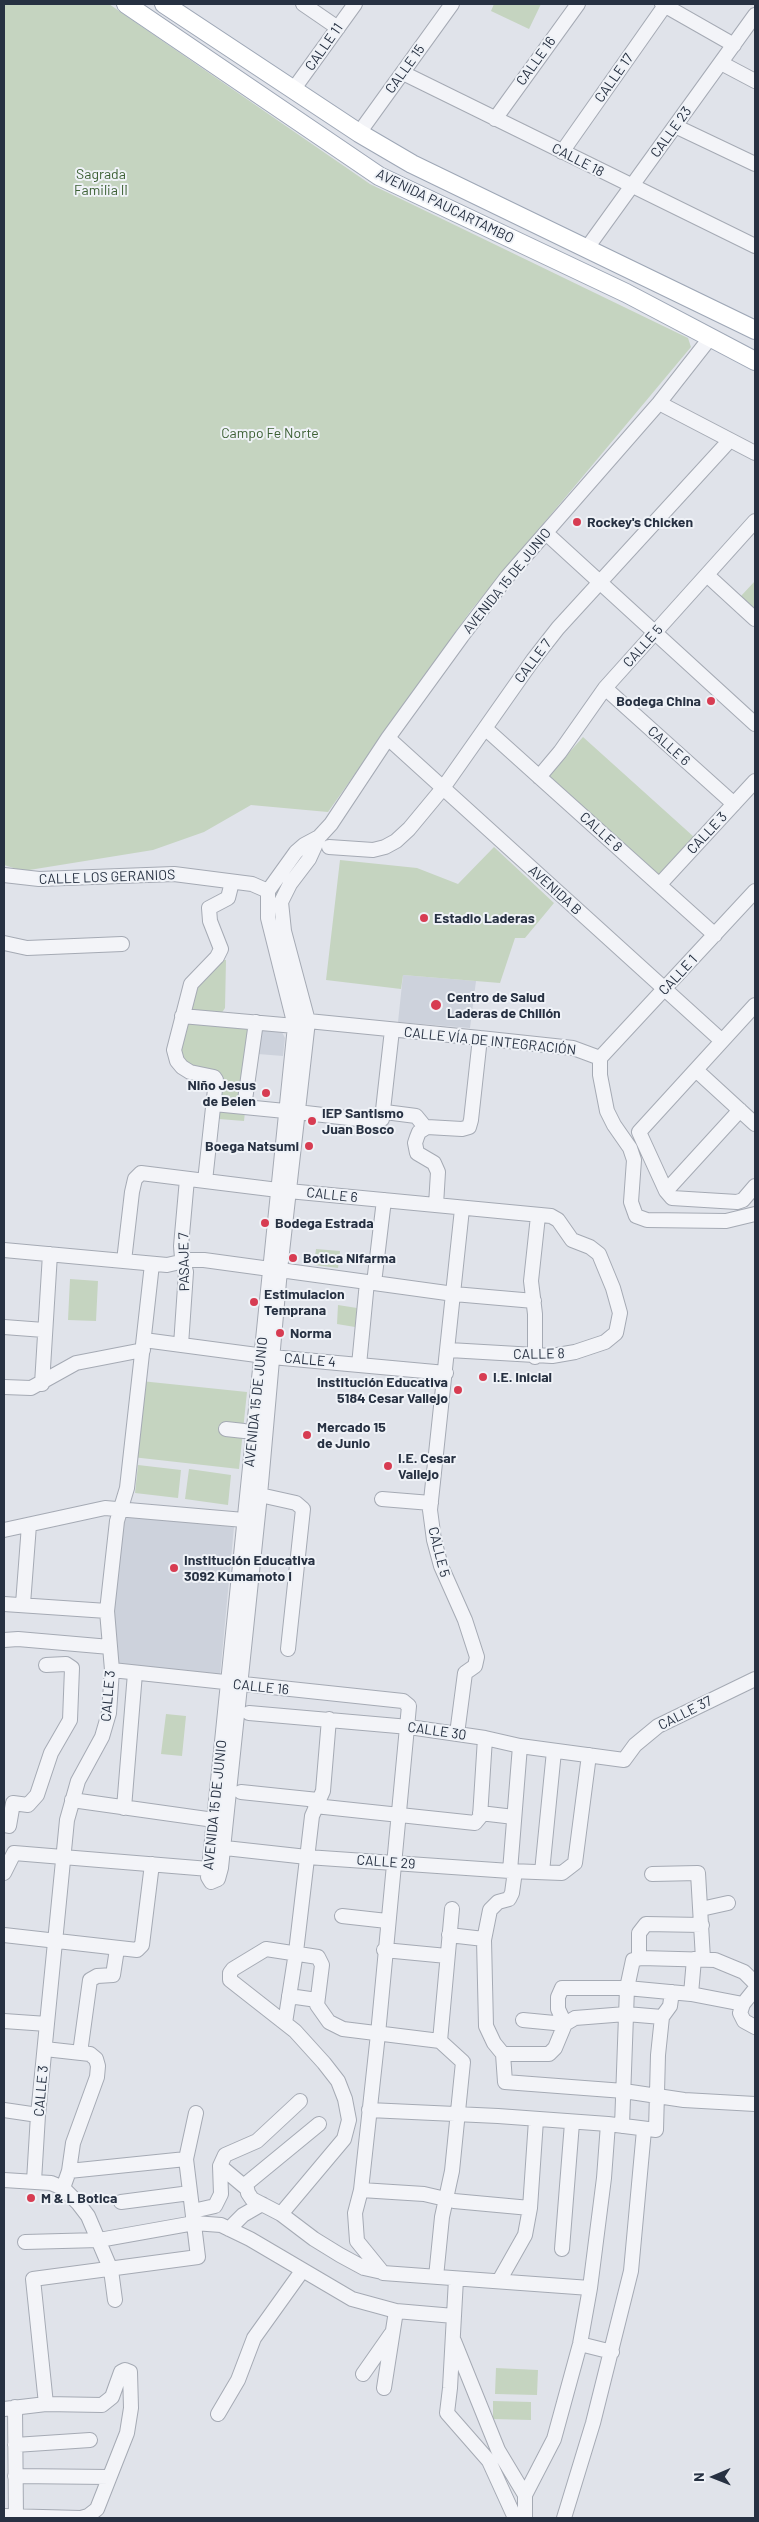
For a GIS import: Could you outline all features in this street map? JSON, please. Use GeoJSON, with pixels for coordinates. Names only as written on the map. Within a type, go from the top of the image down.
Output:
{"type":"FeatureCollection","features":[{"type":"Feature","properties":{"kind":"main road","name":"AVENIDA PAUCARTAMBO"},"geometry":{"type":"LineString","coordinates":[[126,4],[380,176],[618,290],[755,361]]}},
{"type":"Feature","properties":{"kind":"main road","name":"AVENIDA PAUCARTAMBO"},"geometry":{"type":"LineString","coordinates":[[164,4],[359,133],[412,164],[755,330]]}},
{"type":"Feature","properties":{"kind":"main road"},"geometry":{"type":"LineString","coordinates":[[607,259],[618,272],[667,300],[697,323],[710,338]]}},
{"type":"Feature","properties":{"kind":"street"},"geometry":{"type":"LineString","coordinates":[[304,4],[338,28]]}},
{"type":"Feature","properties":{"kind":"street","name":"CALLE 11"},"geometry":{"type":"LineString","coordinates":[[293,90],[355,4]]}},
{"type":"Feature","properties":{"kind":"street","name":"CALLE 15"},"geometry":{"type":"LineString","coordinates":[[359,133],[452,4]]}},
{"type":"Feature","properties":{"kind":"street","name":"CALLE 16"},"geometry":{"type":"LineString","coordinates":[[495,119],[578,4]]}},
{"type":"Feature","properties":{"kind":"street"},"geometry":{"type":"LineString","coordinates":[[664,4],[734,44]]}},
{"type":"Feature","properties":{"kind":"street","name":"CALLE 17"},"geometry":{"type":"LineString","coordinates":[[562,152],[664,4]]}},
{"type":"Feature","properties":{"kind":"street","name":"CALLE 23"},"geometry":{"type":"LineString","coordinates":[[586,248],[755,15]]}},
{"type":"Feature","properties":{"kind":"street"},"geometry":{"type":"LineString","coordinates":[[721,63],[755,81]]}},
{"type":"Feature","properties":{"kind":"street","name":"CALLE 18"},"geometry":{"type":"LineString","coordinates":[[402,73],[631,187],[755,246]]}},
{"type":"Feature","properties":{"kind":"street"},"geometry":{"type":"LineString","coordinates":[[675,126],[755,164]]}},
{"type":"Feature","properties":{"kind":"street","name":"AVENIDA 15 DE JUNIO"},"geometry":{"type":"LineString","coordinates":[[217,1847],[234,1684],[244,1520],[266,1356],[302,1024],[280,907],[282,897],[309,859],[324,842],[331,824],[388,738],[507,577],[658,403],[710,338]]}},
{"type":"Feature","properties":{"kind":"street"},"geometry":{"type":"LineString","coordinates":[[658,403],[755,453]]}},
{"type":"Feature","properties":{"kind":"street","name":"CALLE 7"},"geometry":{"type":"LineString","coordinates":[[324,842],[373,850],[390,844],[409,829],[443,788],[486,729],[532,660],[600,582],[730,440]]}},
{"type":"Feature","properties":{"kind":"street","name":"CALLE 5"},"geometry":{"type":"LineString","coordinates":[[539,777],[560,752],[605,688],[755,521]]}},
{"type":"Feature","properties":{"kind":"street"},"geometry":{"type":"LineString","coordinates":[[546,533],[755,724]]}},
{"type":"Feature","properties":{"kind":"street"},"geometry":{"type":"LineString","coordinates":[[707,575],[755,619]]}},
{"type":"Feature","properties":{"kind":"street","name":"CALLE 6"},"geometry":{"type":"LineString","coordinates":[[605,688],[734,804]]}},
{"type":"Feature","properties":{"kind":"street","name":"CALLE 8"},"geometry":{"type":"LineString","coordinates":[[486,729],[715,935]]}},
{"type":"Feature","properties":{"kind":"street","name":"AVENIDA B"},"geometry":{"type":"LineString","coordinates":[[388,738],[722,1041]]}},
{"type":"Feature","properties":{"kind":"street","name":"CALLE 3"},"geometry":{"type":"LineString","coordinates":[[660,884],[755,781]]}},
{"type":"Feature","properties":{"kind":"street","name":"AVENIDA 15 DE JUNIO"},"geometry":{"type":"LineString","coordinates":[[302,1024],[268,918],[268,891],[296,852],[304,845],[324,842]]}},
{"type":"Feature","properties":{"kind":"street","name":"CALLE LOS GERANIOS"},"geometry":{"type":"LineString","coordinates":[[4,875],[38,879],[174,874],[252,884],[268,891]]}},
{"type":"Feature","properties":{"kind":"street"},"geometry":{"type":"LineString","coordinates":[[205,1181],[216,1080],[214,1077],[190,1072],[177,1062],[174,1050],[191,984],[217,957],[221,949],[208,914],[212,906],[228,898],[232,882]]}},
{"type":"Feature","properties":{"kind":"street","name":"CALLE 1"},"geometry":{"type":"LineString","coordinates":[[600,1058],[755,891]]}},
{"type":"Feature","properties":{"kind":"street"},"geometry":{"type":"LineString","coordinates":[[4,943],[27,948],[122,944]]}},
{"type":"Feature","properties":{"kind":"street"},"geometry":{"type":"LineString","coordinates":[[752,1014],[722,1041],[640,1132],[666,1191],[672,1198],[679,1200],[737,1202],[742,1200],[755,1186]]}},
{"type":"Feature","properties":{"kind":"street","name":"CALLE VÍA DE INTEGRACIÓN"},"geometry":{"type":"LineString","coordinates":[[182,1016],[480,1038],[574,1048],[600,1058]]}},
{"type":"Feature","properties":{"kind":"street"},"geometry":{"type":"LineString","coordinates":[[244,1107],[256,1022]]}},
{"type":"Feature","properties":{"kind":"street"},"geometry":{"type":"LineString","coordinates":[[214,1104],[375,1121],[382,1119],[385,1112],[392,1030]]}},
{"type":"Feature","properties":{"kind":"street"},"geometry":{"type":"LineString","coordinates":[[436,1205],[438,1172],[434,1163],[420,1156],[416,1149],[419,1132],[425,1127],[466,1129],[470,1124],[480,1038]]}},
{"type":"Feature","properties":{"kind":"street"},"geometry":{"type":"LineString","coordinates":[[600,1058],[603,1094],[607,1111],[630,1148],[634,1160],[631,1202],[636,1216],[646,1220],[726,1220],[755,1214]]}},
{"type":"Feature","properties":{"kind":"street"},"geometry":{"type":"LineString","coordinates":[[696,1070],[755,1124]]}},
{"type":"Feature","properties":{"kind":"street"},"geometry":{"type":"LineString","coordinates":[[666,1191],[740,1110]]}},
{"type":"Feature","properties":{"kind":"street"},"geometry":{"type":"LineString","coordinates":[[385,1112],[416,1116],[425,1127]]}},
{"type":"Feature","properties":{"kind":"street","name":"CALLE 6"},"geometry":{"type":"LineString","coordinates":[[124,1261],[132,1192],[136,1176],[141,1173],[187,1180],[555,1218],[572,1240],[590,1247],[599,1254],[617,1302],[619,1326]]}},
{"type":"Feature","properties":{"kind":"street","name":"PASAJE 7"},"geometry":{"type":"LineString","coordinates":[[181,1345],[186,1272],[181,1246],[187,1180]]}},
{"type":"Feature","properties":{"kind":"street"},"geometry":{"type":"LineString","coordinates":[[359,1365],[384,1200]]}},
{"type":"Feature","properties":{"kind":"street","name":"CALLE 5"},"geometry":{"type":"LineString","coordinates":[[457,1734],[465,1673],[475,1666],[477,1658],[465,1620],[441,1566],[432,1528],[431,1504],[449,1350],[462,1209]]}},
{"type":"Feature","properties":{"kind":"street"},"geometry":{"type":"LineString","coordinates":[[535,1357],[534,1302],[531,1281],[538,1216]]}},
{"type":"Feature","properties":{"kind":"street"},"geometry":{"type":"LineString","coordinates":[[4,1250],[152,1264],[173,1264],[183,1261],[204,1260],[454,1294],[534,1302]]}},
{"type":"Feature","properties":{"kind":"street"},"geometry":{"type":"LineString","coordinates":[[4,1387],[22,1389],[42,1384],[50,1254]]}},
{"type":"Feature","properties":{"kind":"street","name":"CALLE 3"},"geometry":{"type":"LineString","coordinates":[[34,2181],[38,2115],[55,1941],[72,1800],[83,1770],[106,1726],[112,1670],[107,1611],[116,1521],[122,1508],[127,1488],[152,1264]]}},
{"type":"Feature","properties":{"kind":"street","name":"CALLE 8"},"geometry":{"type":"LineString","coordinates":[[449,1350],[535,1357],[575,1352],[596,1346],[613,1337],[619,1326]]}},
{"type":"Feature","properties":{"kind":"street"},"geometry":{"type":"LineString","coordinates":[[4,1327],[44,1330]]}},
{"type":"Feature","properties":{"kind":"street","name":"CALLE 4"},"geometry":{"type":"LineString","coordinates":[[42,1384],[76,1363],[144,1345],[181,1345],[266,1356],[446,1373]]}},
{"type":"Feature","properties":{"kind":"street","name":"AVENIDA 15 DE JUNIO"},"geometry":{"type":"LineString","coordinates":[[152,1864],[209,1868],[208,1877],[211,1882],[215,1881],[221,1868],[214,1820],[260,1495],[266,1356]]}},
{"type":"Feature","properties":{"kind":"street"},"geometry":{"type":"LineString","coordinates":[[226,1430],[244,1431]]}},
{"type":"Feature","properties":{"kind":"street"},"geometry":{"type":"LineString","coordinates":[[260,1495],[296,1502],[303,1509],[288,1649]]}},
{"type":"Feature","properties":{"kind":"street"},"geometry":{"type":"LineString","coordinates":[[382,1499],[431,1504]]}},
{"type":"Feature","properties":{"kind":"street"},"geometry":{"type":"LineString","coordinates":[[4,1530],[105,1508],[244,1520]]}},
{"type":"Feature","properties":{"kind":"street"},"geometry":{"type":"LineString","coordinates":[[23,1604],[29,1525]]}},
{"type":"Feature","properties":{"kind":"street"},"geometry":{"type":"LineString","coordinates":[[4,1604],[107,1611]]}},
{"type":"Feature","properties":{"kind":"street"},"geometry":{"type":"LineString","coordinates":[[4,1640],[110,1647]]}},
{"type":"Feature","properties":{"kind":"street"},"geometry":{"type":"LineString","coordinates":[[4,1825],[9,1826],[13,1803],[28,1805],[37,1795],[51,1753],[70,1720],[72,1668],[66,1664],[46,1664]]}},
{"type":"Feature","properties":{"kind":"street","name":"CALLE 16"},"geometry":{"type":"LineString","coordinates":[[112,1670],[403,1701],[409,1706],[409,1727]]}},
{"type":"Feature","properties":{"kind":"street"},"geometry":{"type":"LineString","coordinates":[[124,1808],[135,1673]]}},
{"type":"Feature","properties":{"kind":"street","name":"CALLE 37"},"geometry":{"type":"LineString","coordinates":[[624,1760],[636,1745],[658,1726],[755,1679]]}},
{"type":"Feature","properties":{"kind":"street","name":"CALLE 30"},"geometry":{"type":"LineString","coordinates":[[249,1713],[409,1727],[485,1738],[520,1746],[624,1760]]}},
{"type":"Feature","properties":{"kind":"street"},"geometry":{"type":"LineString","coordinates":[[285,2023],[296,1952],[307,1857],[317,1803],[323,1791],[329,1719]]}},
{"type":"Feature","properties":{"kind":"street"},"geometry":{"type":"LineString","coordinates":[[383,2272],[357,2241],[355,2213],[361,2190],[378,2034],[393,1862],[409,1727]]}},
{"type":"Feature","properties":{"kind":"street"},"geometry":{"type":"LineString","coordinates":[[241,1792],[472,1824],[477,1822],[480,1814],[485,1738]]}},
{"type":"Feature","properties":{"kind":"street"},"geometry":{"type":"LineString","coordinates":[[520,1746],[514,1817],[512,1893],[509,1899],[498,1902],[490,1910],[484,1939],[486,2026],[494,2043],[503,2054],[505,2082],[624,2091],[684,2100],[755,2104]]}},
{"type":"Feature","properties":{"kind":"street"},"geometry":{"type":"LineString","coordinates":[[542,1872],[554,1751]]}},
{"type":"Feature","properties":{"kind":"street","name":"CALLE 29"},"geometry":{"type":"LineString","coordinates":[[217,1847],[307,1857],[512,1871],[562,1872],[575,1863],[589,1755]]}},
{"type":"Feature","properties":{"kind":"street"},"geometry":{"type":"LineString","coordinates":[[72,1800],[214,1820]]}},
{"type":"Feature","properties":{"kind":"street"},"geometry":{"type":"LineString","coordinates":[[480,1814],[514,1817]]}},
{"type":"Feature","properties":{"kind":"street"},"geometry":{"type":"LineString","coordinates":[[4,1873],[14,1853],[152,1864],[142,1945],[137,1950],[4,1935]]}},
{"type":"Feature","properties":{"kind":"street"},"geometry":{"type":"LineString","coordinates":[[652,1874],[698,1873],[702,1925],[699,1959],[691,1994]]}},
{"type":"Feature","properties":{"kind":"street"},"geometry":{"type":"LineString","coordinates":[[701,1909],[728,1903]]}},
{"type":"Feature","properties":{"kind":"street"},"geometry":{"type":"LineString","coordinates":[[440,2040],[452,1909]]}},
{"type":"Feature","properties":{"kind":"street"},"geometry":{"type":"LineString","coordinates":[[342,1916],[387,1921]]}},
{"type":"Feature","properties":{"kind":"street"},"geometry":{"type":"LineString","coordinates":[[639,1958],[639,1932],[646,1924],[702,1925]]}},
{"type":"Feature","properties":{"kind":"street"},"geometry":{"type":"LineString","coordinates":[[449,1935],[484,1939]]}},
{"type":"Feature","properties":{"kind":"street"},"geometry":{"type":"LineString","coordinates":[[80,2053],[90,1980],[97,1976],[113,1975],[117,1948]]}},
{"type":"Feature","properties":{"kind":"street"},"geometry":{"type":"LineString","coordinates":[[384,1950],[447,1956]]}},
{"type":"Feature","properties":{"kind":"street"},"geometry":{"type":"LineString","coordinates":[[281,2214],[344,2139],[349,2120],[345,2099],[338,2081],[295,2031],[230,1980],[230,1973],[262,1951],[296,1952],[318,1956],[320,1961],[317,2000],[320,2010],[330,2022],[343,2029],[440,2040],[463,2062],[452,2171],[442,2217],[436,2277]]}},
{"type":"Feature","properties":{"kind":"street"},"geometry":{"type":"LineString","coordinates":[[525,2518],[525,2495],[554,2439],[580,2344],[590,2288],[604,2178],[624,2091],[627,1988],[632,1960],[639,1958],[715,1960],[744,1972],[755,1983]]}},
{"type":"Feature","properties":{"kind":"street"},"geometry":{"type":"LineString","coordinates":[[503,2054],[549,2054],[556,2048],[565,2024],[558,2009],[558,1997],[562,1988],[627,1988],[691,1994],[743,2004]]}},
{"type":"Feature","properties":{"kind":"street"},"geometry":{"type":"LineString","coordinates":[[755,1988],[743,2004],[740,2014],[744,2021],[755,2026]]}},
{"type":"Feature","properties":{"kind":"street"},"geometry":{"type":"LineString","coordinates":[[369,2110],[615,2125],[656,2130],[656,2096],[662,2017],[670,2006],[672,1992]]}},
{"type":"Feature","properties":{"kind":"street"},"geometry":{"type":"LineString","coordinates":[[289,1996],[317,2000]]}},
{"type":"Feature","properties":{"kind":"street"},"geometry":{"type":"LineString","coordinates":[[523,2020],[565,2024],[575,2018],[626,2014],[662,2017]]}},
{"type":"Feature","properties":{"kind":"street"},"geometry":{"type":"LineString","coordinates":[[4,2021],[48,2024]]}},
{"type":"Feature","properties":{"kind":"street"},"geometry":{"type":"LineString","coordinates":[[45,2049],[90,2054],[96,2058],[97,2077],[73,2143],[69,2171],[63,2188]]}},
{"type":"Feature","properties":{"kind":"street"},"geometry":{"type":"LineString","coordinates":[[25,2242],[99,2240],[193,2217],[215,2206],[221,2194],[220,2166],[225,2155],[257,2141],[300,2101]]}},
{"type":"Feature","properties":{"kind":"street"},"geometry":{"type":"LineString","coordinates":[[4,2110],[38,2115]]}},
{"type":"Feature","properties":{"kind":"street"},"geometry":{"type":"LineString","coordinates":[[46,2404],[33,2279],[198,2257],[186,2159],[196,2113]]}},
{"type":"Feature","properties":{"kind":"street"},"geometry":{"type":"LineString","coordinates":[[500,2281],[525,2235],[530,2208],[536,2120]]}},
{"type":"Feature","properties":{"kind":"street"},"geometry":{"type":"LineString","coordinates":[[562,2249],[572,2123]]}},
{"type":"Feature","properties":{"kind":"street"},"geometry":{"type":"LineString","coordinates":[[245,2187],[254,2176],[319,2124]]}},
{"type":"Feature","properties":{"kind":"street"},"geometry":{"type":"LineString","coordinates":[[564,2518],[577,2480],[612,2352],[631,2271],[644,2130]]}},
{"type":"Feature","properties":{"kind":"street"},"geometry":{"type":"LineString","coordinates":[[69,2171],[186,2159]]}},
{"type":"Feature","properties":{"kind":"street"},"geometry":{"type":"LineString","coordinates":[[220,2166],[245,2187],[252,2199],[281,2214],[314,2240],[364,2268],[383,2272],[456,2279],[590,2288]]}},
{"type":"Feature","properties":{"kind":"street"},"geometry":{"type":"LineString","coordinates":[[4,2180],[34,2181],[63,2188],[78,2203],[88,2216],[111,2270],[115,2300]]}},
{"type":"Feature","properties":{"kind":"street"},"geometry":{"type":"LineString","coordinates":[[361,2190],[424,2194],[530,2208]]}},
{"type":"Feature","properties":{"kind":"street"},"geometry":{"type":"LineString","coordinates":[[121,2202],[190,2193]]}},
{"type":"Feature","properties":{"kind":"street"},"geometry":{"type":"LineString","coordinates":[[229,2229],[243,2215],[262,2204]]}},
{"type":"Feature","properties":{"kind":"street"},"geometry":{"type":"LineString","coordinates":[[193,2217],[221,2225],[250,2238],[302,2271],[352,2299],[396,2311],[454,2316]]}},
{"type":"Feature","properties":{"kind":"street"},"geometry":{"type":"LineString","coordinates":[[218,2414],[238,2380],[254,2338],[302,2271]]}},
{"type":"Feature","properties":{"kind":"street"},"geometry":{"type":"LineString","coordinates":[[456,2279],[447,2412],[489,2461],[515,2518]]}},
{"type":"Feature","properties":{"kind":"street"},"geometry":{"type":"LineString","coordinates":[[384,2388],[396,2311]]}},
{"type":"Feature","properties":{"kind":"street"},"geometry":{"type":"LineString","coordinates":[[363,2374],[393,2331]]}},
{"type":"Feature","properties":{"kind":"street"},"geometry":{"type":"LineString","coordinates":[[453,2340],[498,2450],[525,2495]]}},
{"type":"Feature","properties":{"kind":"street"},"geometry":{"type":"LineString","coordinates":[[580,2344],[612,2352]]}},
{"type":"Feature","properties":{"kind":"street"},"geometry":{"type":"LineString","coordinates":[[126,2370],[130,2372],[131,2408],[127,2433],[97,2509],[88,2516],[81,2518],[12,2517],[16,2476],[15,2445],[9,2408],[46,2404],[102,2405],[112,2397],[121,2372],[126,2370]]}},
{"type":"Feature","properties":{"kind":"street"},"geometry":{"type":"LineString","coordinates":[[15,2445],[90,2440]]}},
{"type":"Feature","properties":{"kind":"street"},"geometry":{"type":"LineString","coordinates":[[16,2476],[110,2477]]}},
{"type":"Feature","properties":{"kind":"shaded area","name":"Centro de Salud Laderas de Chillón"},"geometry":{"type":"Polygon","coordinates":[[[403,975],[476,981],[470,1028],[398,1022],[403,975]]]}},
{"type":"Feature","properties":{"kind":"shaded area"},"geometry":{"type":"Polygon","coordinates":[[[260,1028],[281,1030],[285,1038],[283,1056],[258,1054],[260,1028]]]}},
{"type":"Feature","properties":{"kind":"shaded area","name":"Institución Educativa 3092 Kumamoto I"},"geometry":{"type":"Polygon","coordinates":[[[124,1514],[234,1527],[220,1676],[118,1666],[113,1609],[124,1514]]]}},
{"type":"Feature","properties":{"kind":"green space","name":"Campo Fe Norte"},"geometry":{"type":"Polygon","coordinates":[[[4,4],[109,4],[370,184],[688,338],[691,347],[472,609],[328,812],[251,805],[204,832],[153,850],[23,871],[4,865],[4,4]]]}},
{"type":"Feature","properties":{"kind":"green space"},"geometry":{"type":"Polygon","coordinates":[[[494,4],[541,4],[529,29],[491,11],[494,4]]]}},
{"type":"Feature","properties":{"kind":"green space"},"geometry":{"type":"Polygon","coordinates":[[[755,581],[755,609],[741,596],[755,581]]]}},
{"type":"Feature","properties":{"kind":"green space"},"geometry":{"type":"Polygon","coordinates":[[[583,737],[694,837],[659,876],[548,776],[583,737]]]}},
{"type":"Feature","properties":{"kind":"green space","name":"Estadio Laderas"},"geometry":{"type":"Polygon","coordinates":[[[494,847],[554,903],[525,938],[515,938],[500,983],[403,975],[401,989],[326,980],[340,860],[417,868],[458,884],[494,847]]]}},
{"type":"Feature","properties":{"kind":"green space"},"geometry":{"type":"Polygon","coordinates":[[[220,960],[226,960],[225,1008],[221,1014],[188,1012],[188,997],[220,960]]]}},
{"type":"Feature","properties":{"kind":"green space"},"geometry":{"type":"Polygon","coordinates":[[[185,1020],[249,1025],[241,1102],[216,1099],[220,1075],[179,1061],[185,1020]]]}},
{"type":"Feature","properties":{"kind":"green space"},"geometry":{"type":"Polygon","coordinates":[[[220,1109],[245,1112],[244,1121],[219,1119],[220,1109]]]}},
{"type":"Feature","properties":{"kind":"green space"},"geometry":{"type":"Polygon","coordinates":[[[316,1249],[340,1251],[338,1268],[314,1265],[316,1249]]]}},
{"type":"Feature","properties":{"kind":"green space"},"geometry":{"type":"Polygon","coordinates":[[[70,1279],[98,1281],[96,1321],[68,1320],[70,1279]]]}},
{"type":"Feature","properties":{"kind":"green space"},"geometry":{"type":"Polygon","coordinates":[[[338,1305],[357,1308],[355,1327],[337,1324],[338,1305]]]}},
{"type":"Feature","properties":{"kind":"green space"},"geometry":{"type":"Polygon","coordinates":[[[141,1381],[247,1392],[239,1469],[132,1457],[141,1381]]]}},
{"type":"Feature","properties":{"kind":"green space"},"geometry":{"type":"Polygon","coordinates":[[[138,1465],[181,1470],[178,1498],[135,1493],[138,1465]]]}},
{"type":"Feature","properties":{"kind":"green space"},"geometry":{"type":"Polygon","coordinates":[[[189,1469],[231,1475],[228,1505],[185,1499],[189,1469]]]}},
{"type":"Feature","properties":{"kind":"green space"},"geometry":{"type":"Polygon","coordinates":[[[166,1714],[186,1716],[182,1756],[161,1754],[166,1714]]]}},
{"type":"Feature","properties":{"kind":"green space"},"geometry":{"type":"Polygon","coordinates":[[[496,2368],[538,2370],[537,2395],[495,2394],[496,2368]]]}},
{"type":"Feature","properties":{"kind":"green space"},"geometry":{"type":"Polygon","coordinates":[[[493,2401],[531,2402],[531,2420],[493,2419],[493,2401]]]}},
{"type":"Feature","properties":{"kind":"place","name":"Rockey's Chicken"},"geometry":{"type":"Point","coordinates":[577,522]}},
{"type":"Feature","properties":{"kind":"place","name":"Bodega China"},"geometry":{"type":"Point","coordinates":[711,701]}},
{"type":"Feature","properties":{"kind":"place","name":"Estadio Laderas"},"geometry":{"type":"Point","coordinates":[424,918]}},
{"type":"Feature","properties":{"kind":"place","name":"Centro de Salud Laderas de Chillón"},"geometry":{"type":"Point","coordinates":[436,1005]}},
{"type":"Feature","properties":{"kind":"place","name":"Niño Jesus de Belen"},"geometry":{"type":"Point","coordinates":[266,1093]}},
{"type":"Feature","properties":{"kind":"place","name":"IEP Santismo Juan Bosco"},"geometry":{"type":"Point","coordinates":[312,1121]}},
{"type":"Feature","properties":{"kind":"place","name":"Boega Natsumi"},"geometry":{"type":"Point","coordinates":[309,1146]}},
{"type":"Feature","properties":{"kind":"place","name":"Bodega Estrada"},"geometry":{"type":"Point","coordinates":[265,1223]}},
{"type":"Feature","properties":{"kind":"place","name":"Botica Nifarma"},"geometry":{"type":"Point","coordinates":[293,1258]}},
{"type":"Feature","properties":{"kind":"place","name":"Estimulacion Temprana"},"geometry":{"type":"Point","coordinates":[254,1302]}},
{"type":"Feature","properties":{"kind":"place","name":"Norma"},"geometry":{"type":"Point","coordinates":[280,1333]}},
{"type":"Feature","properties":{"kind":"place","name":"I.E. Inicial"},"geometry":{"type":"Point","coordinates":[483,1377]}},
{"type":"Feature","properties":{"kind":"place","name":"Institución Educativa 5184 Cesar Vallejo"},"geometry":{"type":"Point","coordinates":[458,1390]}},
{"type":"Feature","properties":{"kind":"place","name":"Mercado 15 de Junio"},"geometry":{"type":"Point","coordinates":[307,1435]}},
{"type":"Feature","properties":{"kind":"place","name":"I.E. Cesar Vallejo"},"geometry":{"type":"Point","coordinates":[388,1466]}},
{"type":"Feature","properties":{"kind":"place","name":"Institución Educativa 3092 Kumamoto I"},"geometry":{"type":"Point","coordinates":[174,1568]}},
{"type":"Feature","properties":{"kind":"place","name":"M & L Botica"},"geometry":{"type":"Point","coordinates":[31,2198]}},
{"type":"Feature","properties":{"kind":"park label","name":"Sagrada Familia II"},"geometry":{"type":"Point","coordinates":[101,182]}}]}
